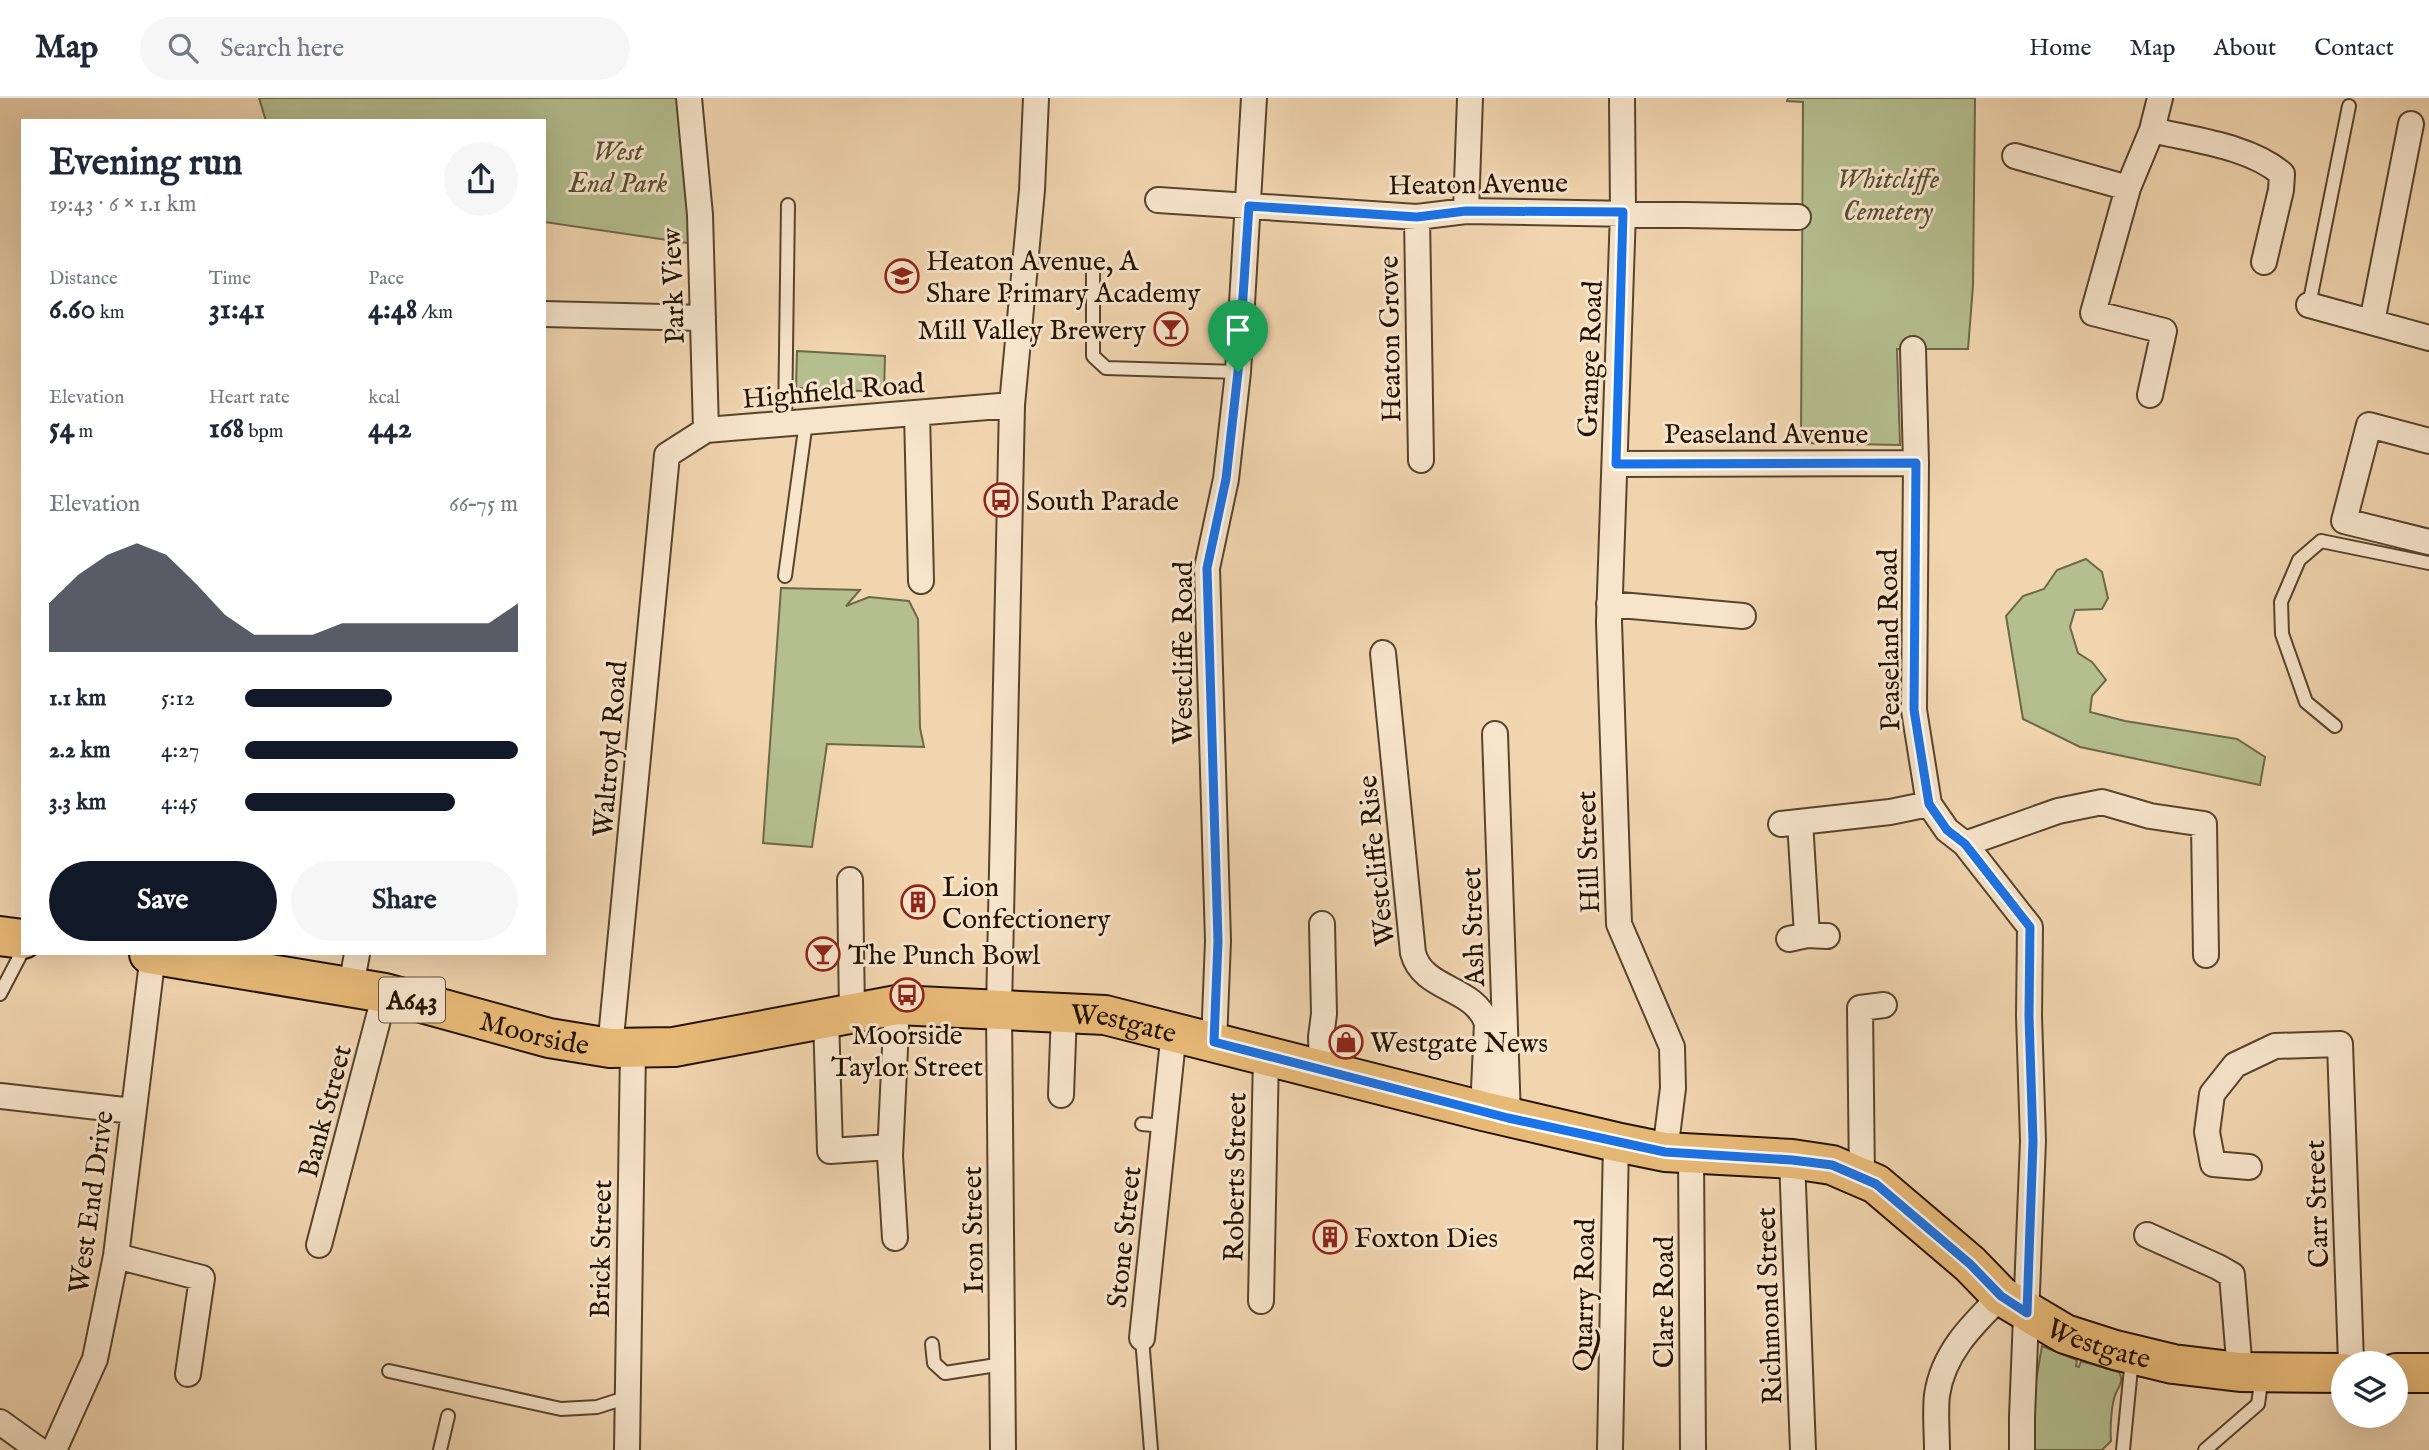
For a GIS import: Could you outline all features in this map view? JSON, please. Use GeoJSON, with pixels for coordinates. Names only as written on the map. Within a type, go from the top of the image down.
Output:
{"type":"FeatureCollection","features":[{"type":"Feature","properties":{"kind":"main road"},"geometry":{"type":"LineString","coordinates":[[0,936],[21,939]]}},
{"type":"Feature","properties":{"kind":"main road","name":"Moorside"},"geometry":{"type":"LineString","coordinates":[[160,955],[365,978],[549,1038],[621,1048],[674,1047]]}},
{"type":"Feature","properties":{"kind":"main road","name":"Westgate"},"geometry":{"type":"LineString","coordinates":[[674,1047],[897,1005],[1105,1015],[1616,1142],[1678,1153],[1832,1165],[1876,1184],[2014,1305],[2065,1334],[2173,1364],[2252,1372],[2331,1373]]}},
{"type":"Feature","properties":{"kind":"main road"},"geometry":{"type":"LineString","coordinates":[[2408,1373],[2429,1373]]}},
{"type":"Feature","properties":{"kind":"street","name":"Park View"},"geometry":{"type":"LineString","coordinates":[[689,98],[700,215],[706,430]]}},
{"type":"Feature","properties":{"kind":"street"},"geometry":{"type":"LineString","coordinates":[[999,1009],[1012,405],[1032,190],[1036,98]]}},
{"type":"Feature","properties":{"kind":"street","name":"Westcliffe Road"},"geometry":{"type":"LineString","coordinates":[[1214,1042],[1218,941],[1207,568],[1226,479],[1238,372],[1254,98]]}},
{"type":"Feature","properties":{"kind":"street"},"geometry":{"type":"LineString","coordinates":[[1466,211],[1470,98]]}},
{"type":"Feature","properties":{"kind":"street","name":"Grange Road"},"geometry":{"type":"LineString","coordinates":[[1609,613],[1623,212],[1622,98]]}},
{"type":"Feature","properties":{"kind":"street"},"geometry":{"type":"LineString","coordinates":[[2150,396],[2164,331],[2093,313],[2128,188],[2152,130],[2161,98]]}},
{"type":"Feature","properties":{"kind":"street"},"geometry":{"type":"LineString","coordinates":[[2372,322],[2411,124]]}},
{"type":"Feature","properties":{"kind":"street"},"geometry":{"type":"LineString","coordinates":[[2152,130],[2251,155],[2282,174],[2281,190],[2264,262]]}},
{"type":"Feature","properties":{"kind":"street"},"geometry":{"type":"LineString","coordinates":[[2015,156],[2128,188]]}},
{"type":"Feature","properties":{"kind":"street","name":"Heaton Avenue"},"geometry":{"type":"LineString","coordinates":[[1158,200],[1417,217],[1466,211],[1798,217]]}},
{"type":"Feature","properties":{"kind":"street","name":"Heaton Grove"},"geometry":{"type":"LineString","coordinates":[[1417,217],[1421,460]]}},
{"type":"Feature","properties":{"kind":"street"},"geometry":{"type":"LineString","coordinates":[[2309,305],[2429,338]]}},
{"type":"Feature","properties":{"kind":"street"},"geometry":{"type":"LineString","coordinates":[[546,314],[703,318]]}},
{"type":"Feature","properties":{"kind":"street","name":"Peaseland Road"},"geometry":{"type":"LineString","coordinates":[[1913,349],[1916,463],[1914,710],[1929,804],[1947,830],[1965,844],[2030,927],[2029,1016],[2033,1141],[2014,1305],[2022,1450]]}},
{"type":"Feature","properties":{"kind":"street","name":"Highfield Road"},"geometry":{"type":"LineString","coordinates":[[667,455],[706,430],[1012,405]]}},
{"type":"Feature","properties":{"kind":"street"},"geometry":{"type":"LineString","coordinates":[[917,413],[920,582]]}},
{"type":"Feature","properties":{"kind":"street"},"geometry":{"type":"LineString","coordinates":[[2429,440],[2369,425],[2344,522],[2429,541]]}},
{"type":"Feature","properties":{"kind":"street","name":"Waltroyd Road"},"geometry":{"type":"LineString","coordinates":[[621,1048],[667,455]]}},
{"type":"Feature","properties":{"kind":"street","name":"Peaseland Avenue"},"geometry":{"type":"LineString","coordinates":[[1616,464],[1916,463]]}},
{"type":"Feature","properties":{"kind":"street"},"geometry":{"type":"LineString","coordinates":[[1609,613],[1743,616]]}},
{"type":"Feature","properties":{"kind":"street","name":"Hill Street"},"geometry":{"type":"LineString","coordinates":[[1609,613],[1619,924],[1672,1047],[1678,1153]]}},
{"type":"Feature","properties":{"kind":"street","name":"Westcliffe Rise"},"geometry":{"type":"LineString","coordinates":[[1383,653],[1413,953],[1417,966],[1426,974],[1475,1003],[1483,1013],[1487,1023],[1496,1114]]}},
{"type":"Feature","properties":{"kind":"street","name":"Ash Street"},"geometry":{"type":"LineString","coordinates":[[1495,734],[1496,1114]]}},
{"type":"Feature","properties":{"kind":"street"},"geometry":{"type":"LineString","coordinates":[[1965,844],[2058,811],[2102,802],[2150,816],[2204,824],[2206,955]]}},
{"type":"Feature","properties":{"kind":"street"},"geometry":{"type":"LineString","coordinates":[[1808,937],[1791,823],[1890,812],[1929,804]]}},
{"type":"Feature","properties":{"kind":"street"},"geometry":{"type":"LineString","coordinates":[[850,880],[830,1151],[890,1147]]}},
{"type":"Feature","properties":{"kind":"street"},"geometry":{"type":"LineString","coordinates":[[1322,923],[1322,1069]]}},
{"type":"Feature","properties":{"kind":"street","name":"West End Drive"},"geometry":{"type":"LineString","coordinates":[[54,1450],[95,1359],[116,1256],[151,955]]}},
{"type":"Feature","properties":{"kind":"street","name":"Bank Street"},"geometry":{"type":"LineString","coordinates":[[319,1245],[365,978]]}},
{"type":"Feature","properties":{"kind":"street"},"geometry":{"type":"LineString","coordinates":[[895,1238],[890,1147],[897,1005]]}},
{"type":"Feature","properties":{"kind":"street"},"geometry":{"type":"LineString","coordinates":[[1862,1179],[1860,1008],[1884,1005]]}},
{"type":"Feature","properties":{"kind":"street","name":"Iron Street"},"geometry":{"type":"LineString","coordinates":[[999,1009],[1003,1450]]}},
{"type":"Feature","properties":{"kind":"street"},"geometry":{"type":"LineString","coordinates":[[1061,1095],[1064,1012]]}},
{"type":"Feature","properties":{"kind":"street","name":"Stone Street"},"geometry":{"type":"LineString","coordinates":[[1142,1338],[1153,1125],[1174,1031]]}},
{"type":"Feature","properties":{"kind":"street","name":"Carr Street"},"geometry":{"type":"LineString","coordinates":[[2249,1167],[2213,1164],[2207,1132],[2212,1094],[2235,1065],[2275,1046],[2340,1044],[2351,1351]]}},
{"type":"Feature","properties":{"kind":"street","name":"Brick Street"},"geometry":{"type":"LineString","coordinates":[[621,1048],[627,1450]]}},
{"type":"Feature","properties":{"kind":"street","name":"Roberts Street"},"geometry":{"type":"LineString","coordinates":[[1261,1301],[1266,1055]]}},
{"type":"Feature","properties":{"kind":"street"},"geometry":{"type":"LineString","coordinates":[[0,1096],[133,1111]]}},
{"type":"Feature","properties":{"kind":"street","name":"Quarry Road"},"geometry":{"type":"LineString","coordinates":[[1610,1450],[1616,1142]]}},
{"type":"Feature","properties":{"kind":"street","name":"Clare Road"},"geometry":{"type":"LineString","coordinates":[[1678,1153],[1693,1450]]}},
{"type":"Feature","properties":{"kind":"street","name":"Richmond Street"},"geometry":{"type":"LineString","coordinates":[[1792,1160],[1803,1450]]}},
{"type":"Feature","properties":{"kind":"street"},"geometry":{"type":"LineString","coordinates":[[2147,1235],[2232,1275],[2252,1372]]}},
{"type":"Feature","properties":{"kind":"street"},"geometry":{"type":"LineString","coordinates":[[116,1256],[202,1278],[188,1374]]}},
{"type":"Feature","properties":{"kind":"street"},"geometry":{"type":"LineString","coordinates":[[1937,1450],[1937,1395],[1947,1360],[1969,1327],[2014,1305]]}},
{"type":"Feature","properties":{"kind":"street"},"geometry":{"type":"LineString","coordinates":[[0,1422],[39,1450]]}},
{"type":"Feature","properties":{"kind":"lane"},"geometry":{"type":"LineString","coordinates":[[2309,305],[2350,107]]}},
{"type":"Feature","properties":{"kind":"lane"},"geometry":{"type":"LineString","coordinates":[[785,576],[796,422],[788,205]]}},
{"type":"Feature","properties":{"kind":"lane"},"geometry":{"type":"LineString","coordinates":[[1093,266],[1093,356],[1105,368],[1238,372]]}},
{"type":"Feature","properties":{"kind":"lane"},"geometry":{"type":"LineString","coordinates":[[2334,726],[2306,702],[2282,634],[2281,602],[2299,560],[2322,541],[2429,563]]}},
{"type":"Feature","properties":{"kind":"lane"},"geometry":{"type":"LineString","coordinates":[[0,993],[21,954]]}},
{"type":"Feature","properties":{"kind":"lane","name":"Stone Street"},"geometry":{"type":"LineString","coordinates":[[1142,1338],[1151,1450]]}},
{"type":"Feature","properties":{"kind":"lane"},"geometry":{"type":"LineString","coordinates":[[932,1343],[934,1363],[946,1373],[1003,1364]]}},
{"type":"Feature","properties":{"kind":"lane"},"geometry":{"type":"LineString","coordinates":[[2123,1450],[2132,1354]]}},
{"type":"Feature","properties":{"kind":"lane"},"geometry":{"type":"LineString","coordinates":[[388,1371],[561,1409],[597,1407],[628,1396]]}},
{"type":"Feature","properties":{"kind":"lane"},"geometry":{"type":"LineString","coordinates":[[2205,1450],[2258,1404],[2252,1372]]}},
{"type":"Feature","properties":{"kind":"lane"},"geometry":{"type":"LineString","coordinates":[[440,1450],[448,1416]]}},
{"type":"Feature","properties":{"kind":"green space","name":"West End Park"},"geometry":{"type":"Polygon","coordinates":[[[259,98],[678,98],[695,244],[546,222],[546,119],[265,119],[259,98]]]}},
{"type":"Feature","properties":{"kind":"green space","name":"Whitcliffe Cemetery"},"geometry":{"type":"Polygon","coordinates":[[[1788,98],[1975,98],[1973,286],[1968,349],[1897,349],[1900,445],[1801,443],[1803,102],[1787,101],[1788,98]]]}},
{"type":"Feature","properties":{"kind":"green space"},"geometry":{"type":"Polygon","coordinates":[[[797,351],[885,356],[884,392],[796,388],[797,351]]]}},
{"type":"Feature","properties":{"kind":"green space"},"geometry":{"type":"Polygon","coordinates":[[[2086,559],[2102,572],[2108,598],[2102,609],[2075,610],[2070,627],[2078,653],[2092,662],[2106,680],[2092,696],[2090,712],[2125,721],[2237,739],[2265,757],[2260,785],[2080,747],[2023,719],[2006,616],[2023,596],[2044,589],[2057,570],[2086,559]]]}},
{"type":"Feature","properties":{"kind":"green space"},"geometry":{"type":"Polygon","coordinates":[[[781,588],[860,590],[846,606],[869,597],[909,601],[918,619],[920,728],[924,747],[827,744],[812,847],[763,843],[781,588]]]}},
{"type":"Feature","properties":{"kind":"green space"},"geometry":{"type":"Polygon","coordinates":[[[2042,1346],[2077,1360],[2076,1366],[2079,1367],[2081,1361],[2119,1372],[2121,1381],[2113,1403],[2111,1441],[2102,1450],[2030,1450],[2030,1416],[2042,1346]]]}},
{"type":"Feature","properties":{"kind":"place","name":"Heaton Avenue, A Share Primary Academy"},"geometry":{"type":"Point","coordinates":[902,276]}},
{"type":"Feature","properties":{"kind":"place","name":"Mill Valley Brewery"},"geometry":{"type":"Point","coordinates":[1171,329]}},
{"type":"Feature","properties":{"kind":"place","name":"South Parade"},"geometry":{"type":"Point","coordinates":[1001,500]}},
{"type":"Feature","properties":{"kind":"place","name":"Lion Confectionery"},"geometry":{"type":"Point","coordinates":[918,902]}},
{"type":"Feature","properties":{"kind":"place","name":"The Punch Bowl"},"geometry":{"type":"Point","coordinates":[823,954]}},
{"type":"Feature","properties":{"kind":"place","name":"Moorside Taylor Street"},"geometry":{"type":"Point","coordinates":[907,995]}},
{"type":"Feature","properties":{"kind":"place","name":"Westgate News"},"geometry":{"type":"Point","coordinates":[1346,1042]}},
{"type":"Feature","properties":{"kind":"place","name":"Foxton Dies"},"geometry":{"type":"Point","coordinates":[1330,1237]}},
{"type":"Feature","properties":{"kind":"route"},"geometry":{"type":"LineString","coordinates":[[1249,206],[1417,217],[1466,211],[1623,212],[1616,464],[1916,463],[1914,710],[1929,804],[1947,830],[1965,844],[2030,927],[2029,1016],[2033,1141],[2027,1313],[2001,1296],[1970,1264],[1876,1184],[1832,1165],[1665,1152],[1508,1118],[1214,1042],[1218,941],[1207,568],[1226,479],[1238,372],[1249,206]]}}]}
